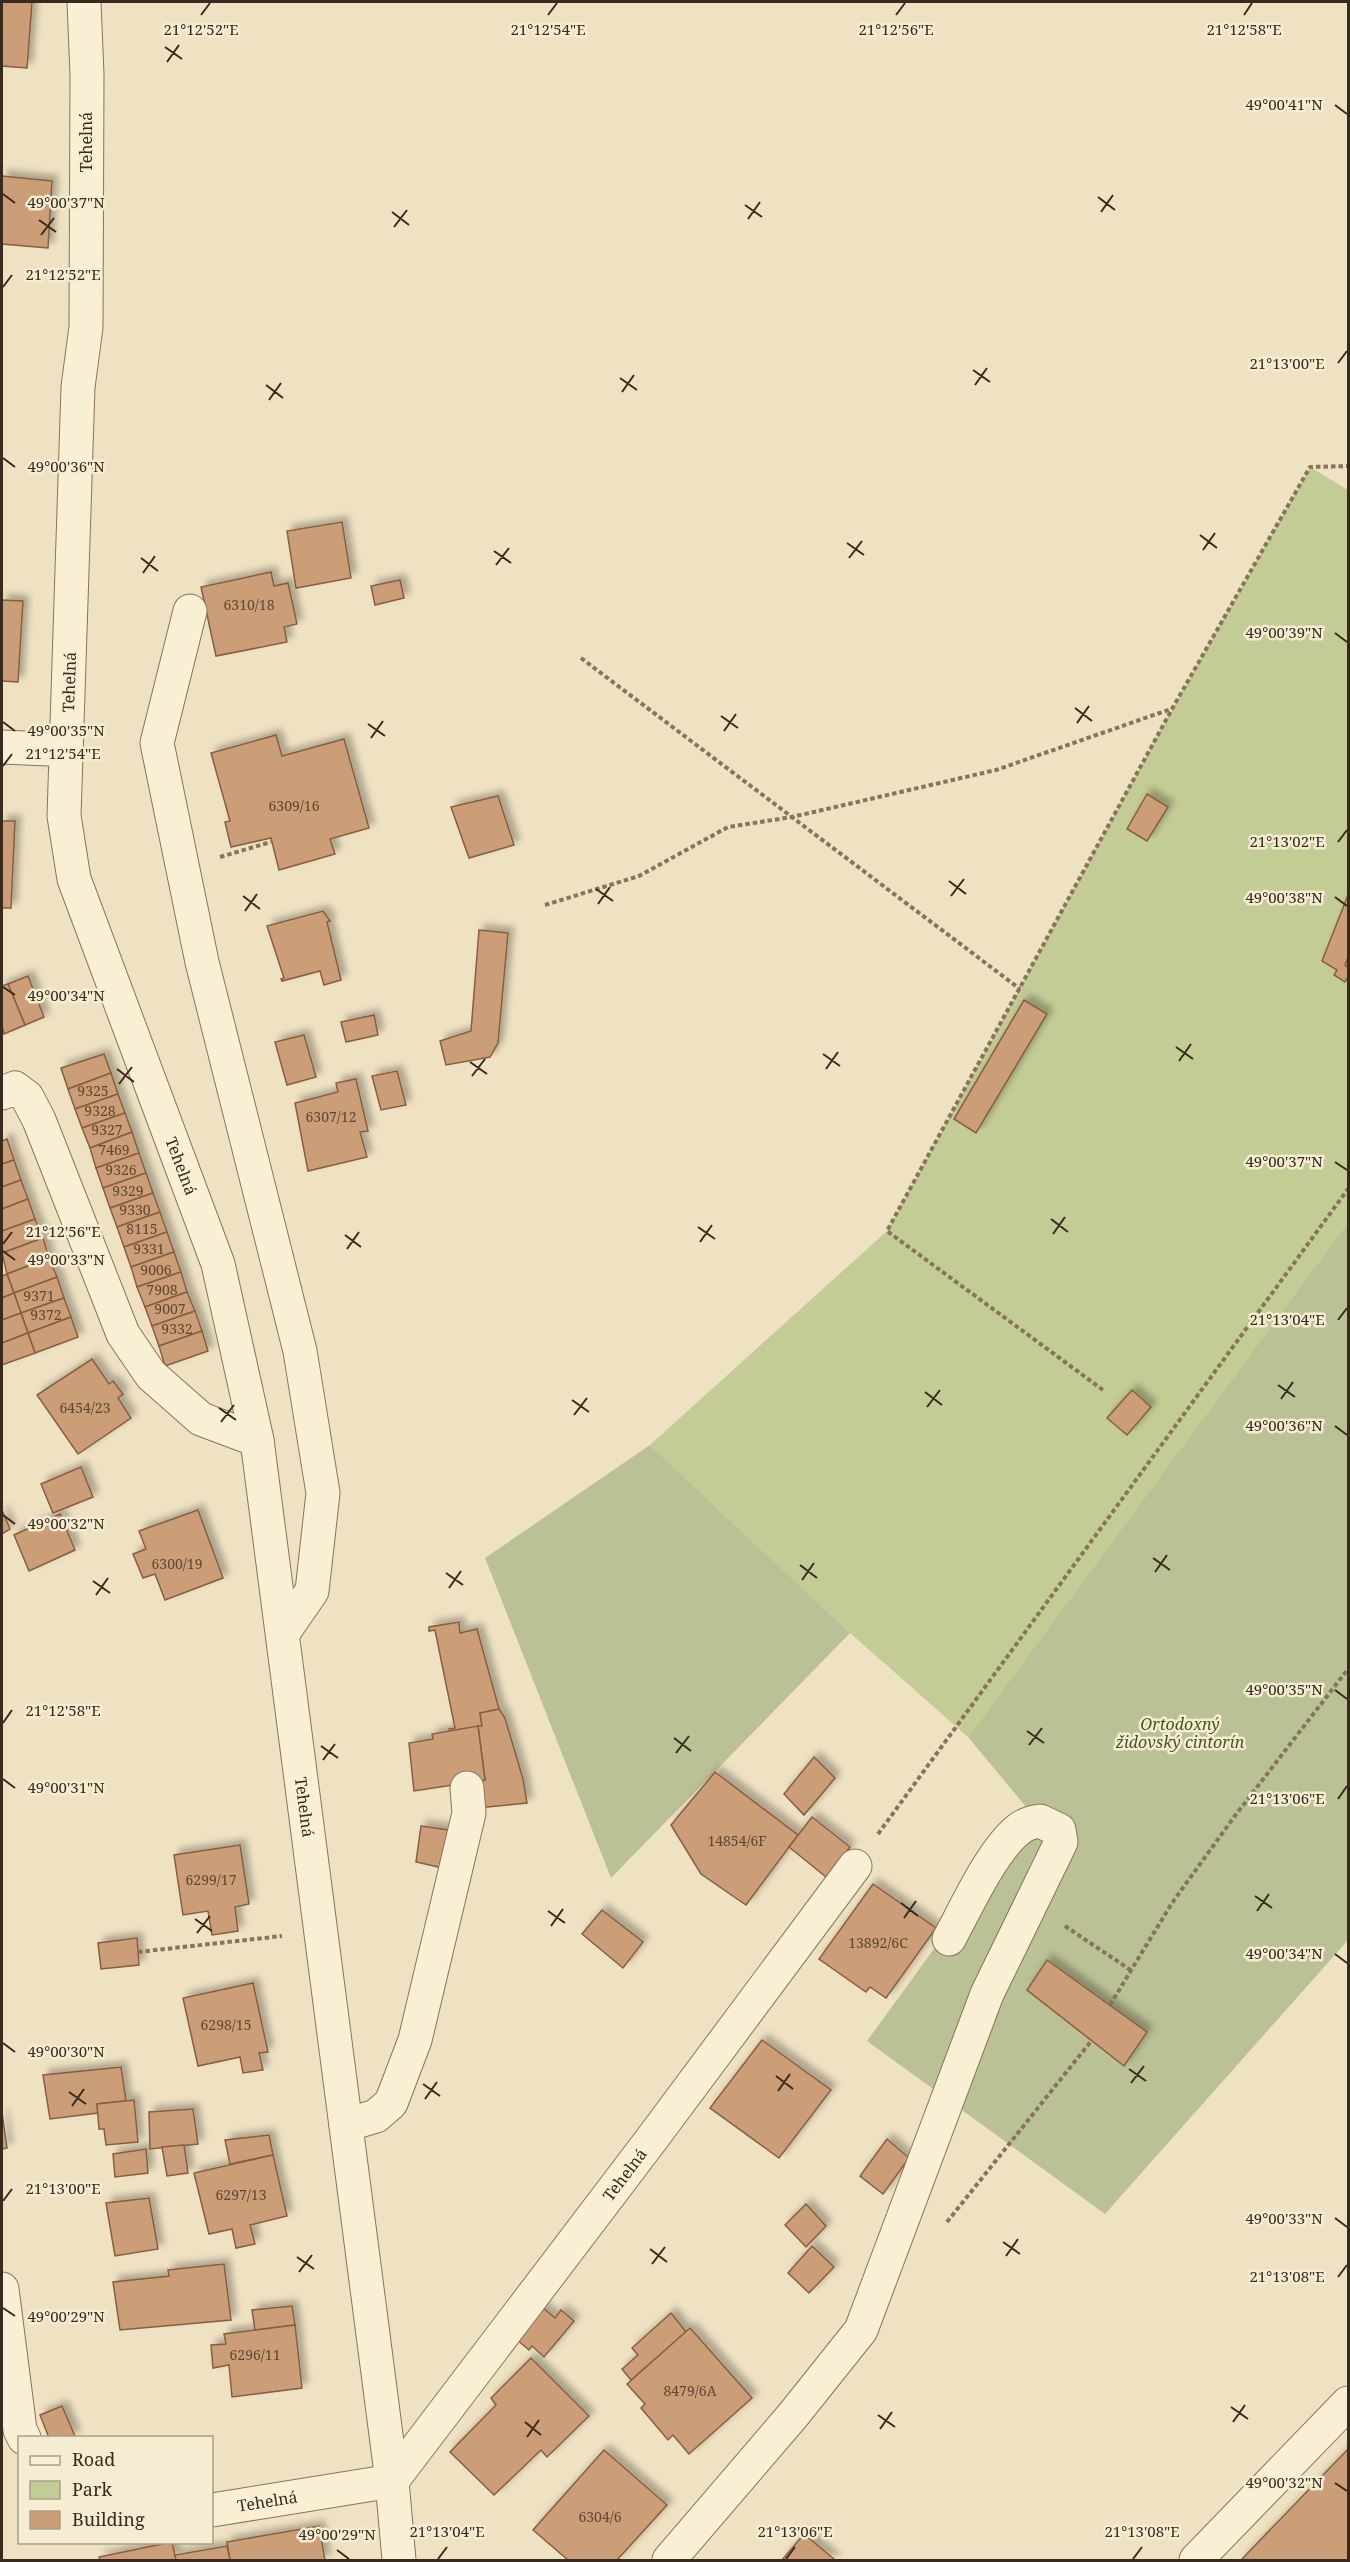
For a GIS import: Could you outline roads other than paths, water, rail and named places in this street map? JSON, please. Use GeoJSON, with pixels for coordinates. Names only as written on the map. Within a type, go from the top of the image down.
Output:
{"type":"FeatureCollection","features":[{"type":"Feature","properties":{"kind":"street","name":"Tehelná"},"geometry":{"type":"LineString","coordinates":[[84,2],[87,75],[86,327],[78,387],[64,816],[74,879],[218,1264],[257,1440],[393,2481],[399,2560]]}},
{"type":"Feature","properties":{"kind":"street"},"geometry":{"type":"LineString","coordinates":[[190,611],[158,742],[182,869],[219,1034],[300,1351],[323,1493],[312,1591],[283,1633]]}},
{"type":"Feature","properties":{"kind":"street"},"geometry":{"type":"LineString","coordinates":[[2,747],[48,749],[66,746]]}},
{"type":"Feature","properties":{"kind":"street"},"geometry":{"type":"LineString","coordinates":[[2,1093],[15,1088],[27,1097],[39,1119],[123,1334],[151,1375],[201,1419],[257,1440]]}},
{"type":"Feature","properties":{"kind":"street"},"geometry":{"type":"LineString","coordinates":[[346,2124],[376,2116],[391,2103],[415,2040],[469,1813],[468,1788]]}},
{"type":"Feature","properties":{"kind":"street"},"geometry":{"type":"LineString","coordinates":[[669,2560],[794,2414],[861,2330],[987,1994],[1061,1842],[1059,1830],[1040,1821],[1020,1827],[1007,1841],[984,1875],[949,1939]]}},
{"type":"Feature","properties":{"kind":"street","name":"Tehelná"},"geometry":{"type":"LineString","coordinates":[[213,2510],[393,2481],[855,1866]]}},
{"type":"Feature","properties":{"kind":"street"},"geometry":{"type":"LineString","coordinates":[[2,2289],[20,2430],[23,2436]]}},
{"type":"Feature","properties":{"kind":"street"},"geometry":{"type":"LineString","coordinates":[[1196,2560],[1348,2403]]}},
{"type":"Feature","properties":{"kind":"park label","name":"Ortodoxný židovský cintorín"},"geometry":{"type":"Point","coordinates":[1180,1733]}}]}
